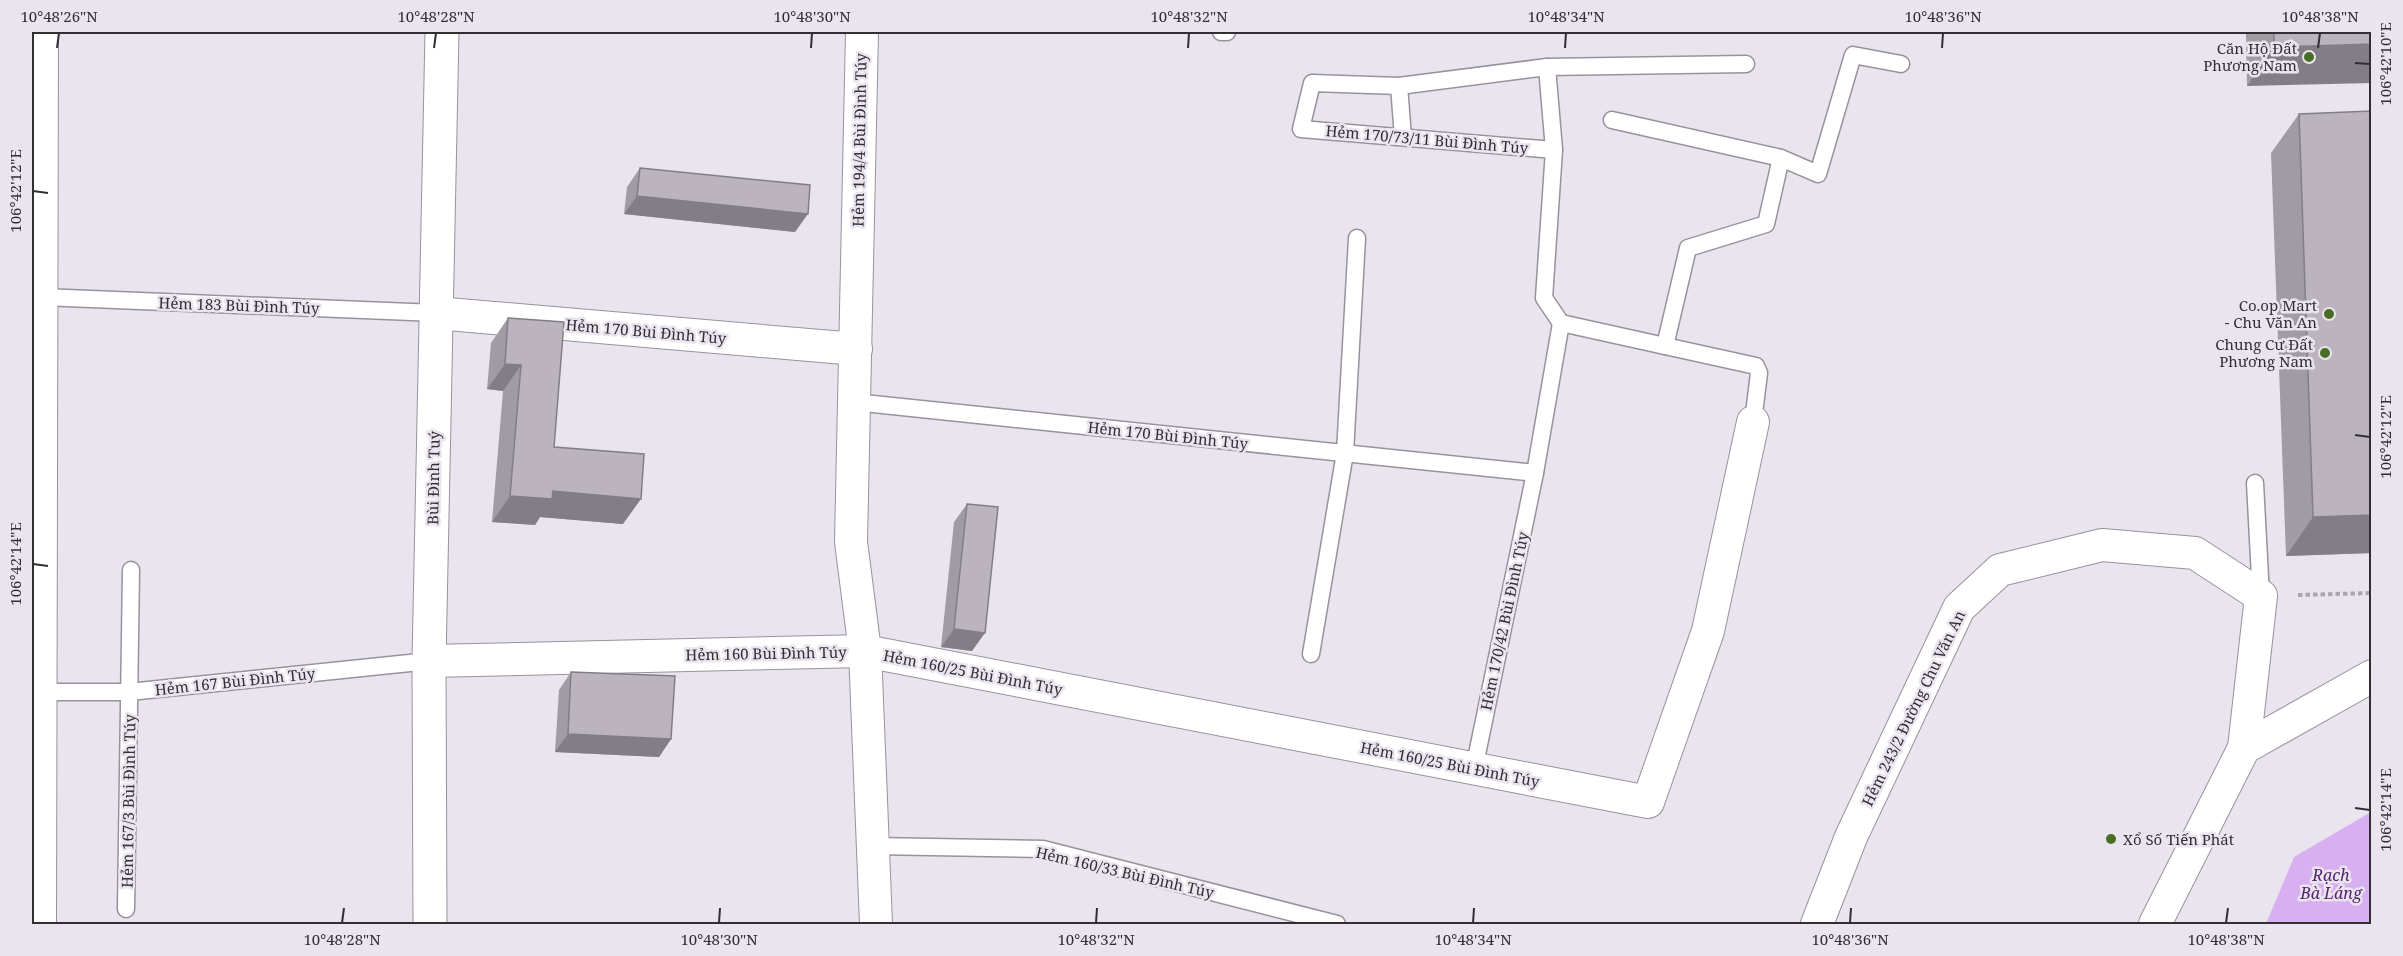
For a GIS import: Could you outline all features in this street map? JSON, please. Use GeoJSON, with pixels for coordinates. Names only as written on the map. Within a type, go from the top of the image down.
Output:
{"type":"FeatureCollection","features":[{"type":"Feature","properties":{"kind":"street"},"geometry":{"type":"LineString","coordinates":[[40,924],[42,32]]}},
{"type":"Feature","properties":{"kind":"street","name":"Bùi Đình Tuý"},"geometry":{"type":"LineString","coordinates":[[430,924],[429,661],[442,32]]}},
{"type":"Feature","properties":{"kind":"street","name":"Hẻm 194/4 Bùi Đình Túy"},"geometry":{"type":"LineString","coordinates":[[856,349],[861,32]]}},
{"type":"Feature","properties":{"kind":"street","name":"Hẻm 170 Bùi Đình Túy"},"geometry":{"type":"LineString","coordinates":[[436,313],[856,349]]}},
{"type":"Feature","properties":{"kind":"street"},"geometry":{"type":"LineString","coordinates":[[856,349],[851,542],[865,651]]}},
{"type":"Feature","properties":{"kind":"street","name":"Hẻm 160/25 Bùi Đình Túy"},"geometry":{"type":"LineString","coordinates":[[865,651],[1648,802],[1708,631],[1753,422]]}},
{"type":"Feature","properties":{"kind":"street","name":"Hẻm 243/2 Đường Chu Văn An"},"geometry":{"type":"LineString","coordinates":[[1817,924],[1851,837],[1959,608],[2000,570],[2102,545],[2195,553],[2261,596]]}},
{"type":"Feature","properties":{"kind":"street"},"geometry":{"type":"LineString","coordinates":[[2155,924],[2244,748],[2261,596]]}},
{"type":"Feature","properties":{"kind":"street","name":"Hẻm 160 Bùi Đình Túy"},"geometry":{"type":"LineString","coordinates":[[429,661],[865,651],[876,924]]}},
{"type":"Feature","properties":{"kind":"street"},"geometry":{"type":"LineString","coordinates":[[2244,748],[2372,676]]}},
{"type":"Feature","properties":{"kind":"lane"},"geometry":{"type":"LineString","coordinates":[[1221,32],[1227,32]]}},
{"type":"Feature","properties":{"kind":"lane"},"geometry":{"type":"LineString","coordinates":[[1612,120],[1781,158],[1818,174],[1853,55],[1901,64]]}},
{"type":"Feature","properties":{"kind":"lane"},"geometry":{"type":"LineString","coordinates":[[1403,137],[1399,86],[1547,67],[1746,64]]}},
{"type":"Feature","properties":{"kind":"lane"},"geometry":{"type":"LineString","coordinates":[[1547,67],[1554,150],[1544,298],[1561,323],[1756,366],[1760,373],[1753,422]]}},
{"type":"Feature","properties":{"kind":"lane","name":"Hẻm 170/73/11 Bùi Đình Túy"},"geometry":{"type":"LineString","coordinates":[[1399,86],[1312,83],[1301,129],[1554,150]]}},
{"type":"Feature","properties":{"kind":"lane"},"geometry":{"type":"LineString","coordinates":[[1665,346],[1688,248],[1766,224],[1781,158]]}},
{"type":"Feature","properties":{"kind":"lane"},"geometry":{"type":"LineString","coordinates":[[1311,654],[1345,453],[1357,238]]}},
{"type":"Feature","properties":{"kind":"lane","name":"Hẻm 183 Bùi Đình Túy"},"geometry":{"type":"LineString","coordinates":[[42,297],[436,313]]}},
{"type":"Feature","properties":{"kind":"lane","name":"Hẻm 170/42 Bùi Đình Túy"},"geometry":{"type":"LineString","coordinates":[[1474,769],[1535,473],[1561,323]]}},
{"type":"Feature","properties":{"kind":"lane","name":"Hẻm 170 Bùi Đình Túy"},"geometry":{"type":"LineString","coordinates":[[854,402],[1535,473]]}},
{"type":"Feature","properties":{"kind":"lane"},"geometry":{"type":"LineString","coordinates":[[2255,483],[2261,596]]}},
{"type":"Feature","properties":{"kind":"lane","name":"Hẻm 167/3 Bùi Đình Túy"},"geometry":{"type":"LineString","coordinates":[[126,909],[131,570]]}},
{"type":"Feature","properties":{"kind":"lane","name":"Hẻm 167 Bùi Đình Túy"},"geometry":{"type":"LineString","coordinates":[[41,692],[129,692],[429,661]]}},
{"type":"Feature","properties":{"kind":"lane","name":"Hẻm 160/33 Bùi Đình Túy"},"geometry":{"type":"LineString","coordinates":[[873,846],[1043,849],[1337,924]]}},
{"type":"Feature","properties":{"kind":"path"},"geometry":{"type":"LineString","coordinates":[[2261,596],[2372,593]]}},
{"type":"Feature","properties":{"kind":"water","name":"Rạch Bà Láng"},"geometry":{"type":"Polygon","coordinates":[[[2371,812],[2371,924],[2266,924],[2294,857],[2371,812]]]}},
{"type":"Feature","properties":{"kind":"building"},"geometry":{"type":"Polygon","coordinates":[[[2274,32],[2372,32],[2372,44],[2274,47],[2274,32]]]}},
{"type":"Feature","properties":{"kind":"building","name":"Chung Cư Đất Phương Nam"},"geometry":{"type":"Polygon","coordinates":[[[2372,111],[2372,515],[2313,517],[2299,114],[2372,111]]]}},
{"type":"Feature","properties":{"kind":"building"},"geometry":{"type":"Polygon","coordinates":[[[640,168],[810,185],[808,214],[637,196],[640,168]]]}},
{"type":"Feature","properties":{"kind":"building"},"geometry":{"type":"Polygon","coordinates":[[[508,318],[564,322],[554,447],[644,454],[641,499],[553,491],[552,499],[510,496],[521,365],[505,364],[508,318]]]}},
{"type":"Feature","properties":{"kind":"building"},"geometry":{"type":"Polygon","coordinates":[[[967,504],[998,507],[985,633],[954,629],[967,504]]]}},
{"type":"Feature","properties":{"kind":"building"},"geometry":{"type":"Polygon","coordinates":[[[571,672],[675,676],[671,739],[568,734],[571,672]]]}},
{"type":"Feature","properties":{"kind":"place","name":"Căn Hộ Đất Phương Nam"},"geometry":{"type":"Point","coordinates":[2309,57]}},
{"type":"Feature","properties":{"kind":"place","name":"Co.op Mart - Chu Văn An"},"geometry":{"type":"Point","coordinates":[2329,314]}},
{"type":"Feature","properties":{"kind":"place","name":"Chung Cư Đất Phương Nam"},"geometry":{"type":"Point","coordinates":[2325,353]}},
{"type":"Feature","properties":{"kind":"place","name":"Xổ Số Tiến Phát"},"geometry":{"type":"Point","coordinates":[2111,839]}}]}
